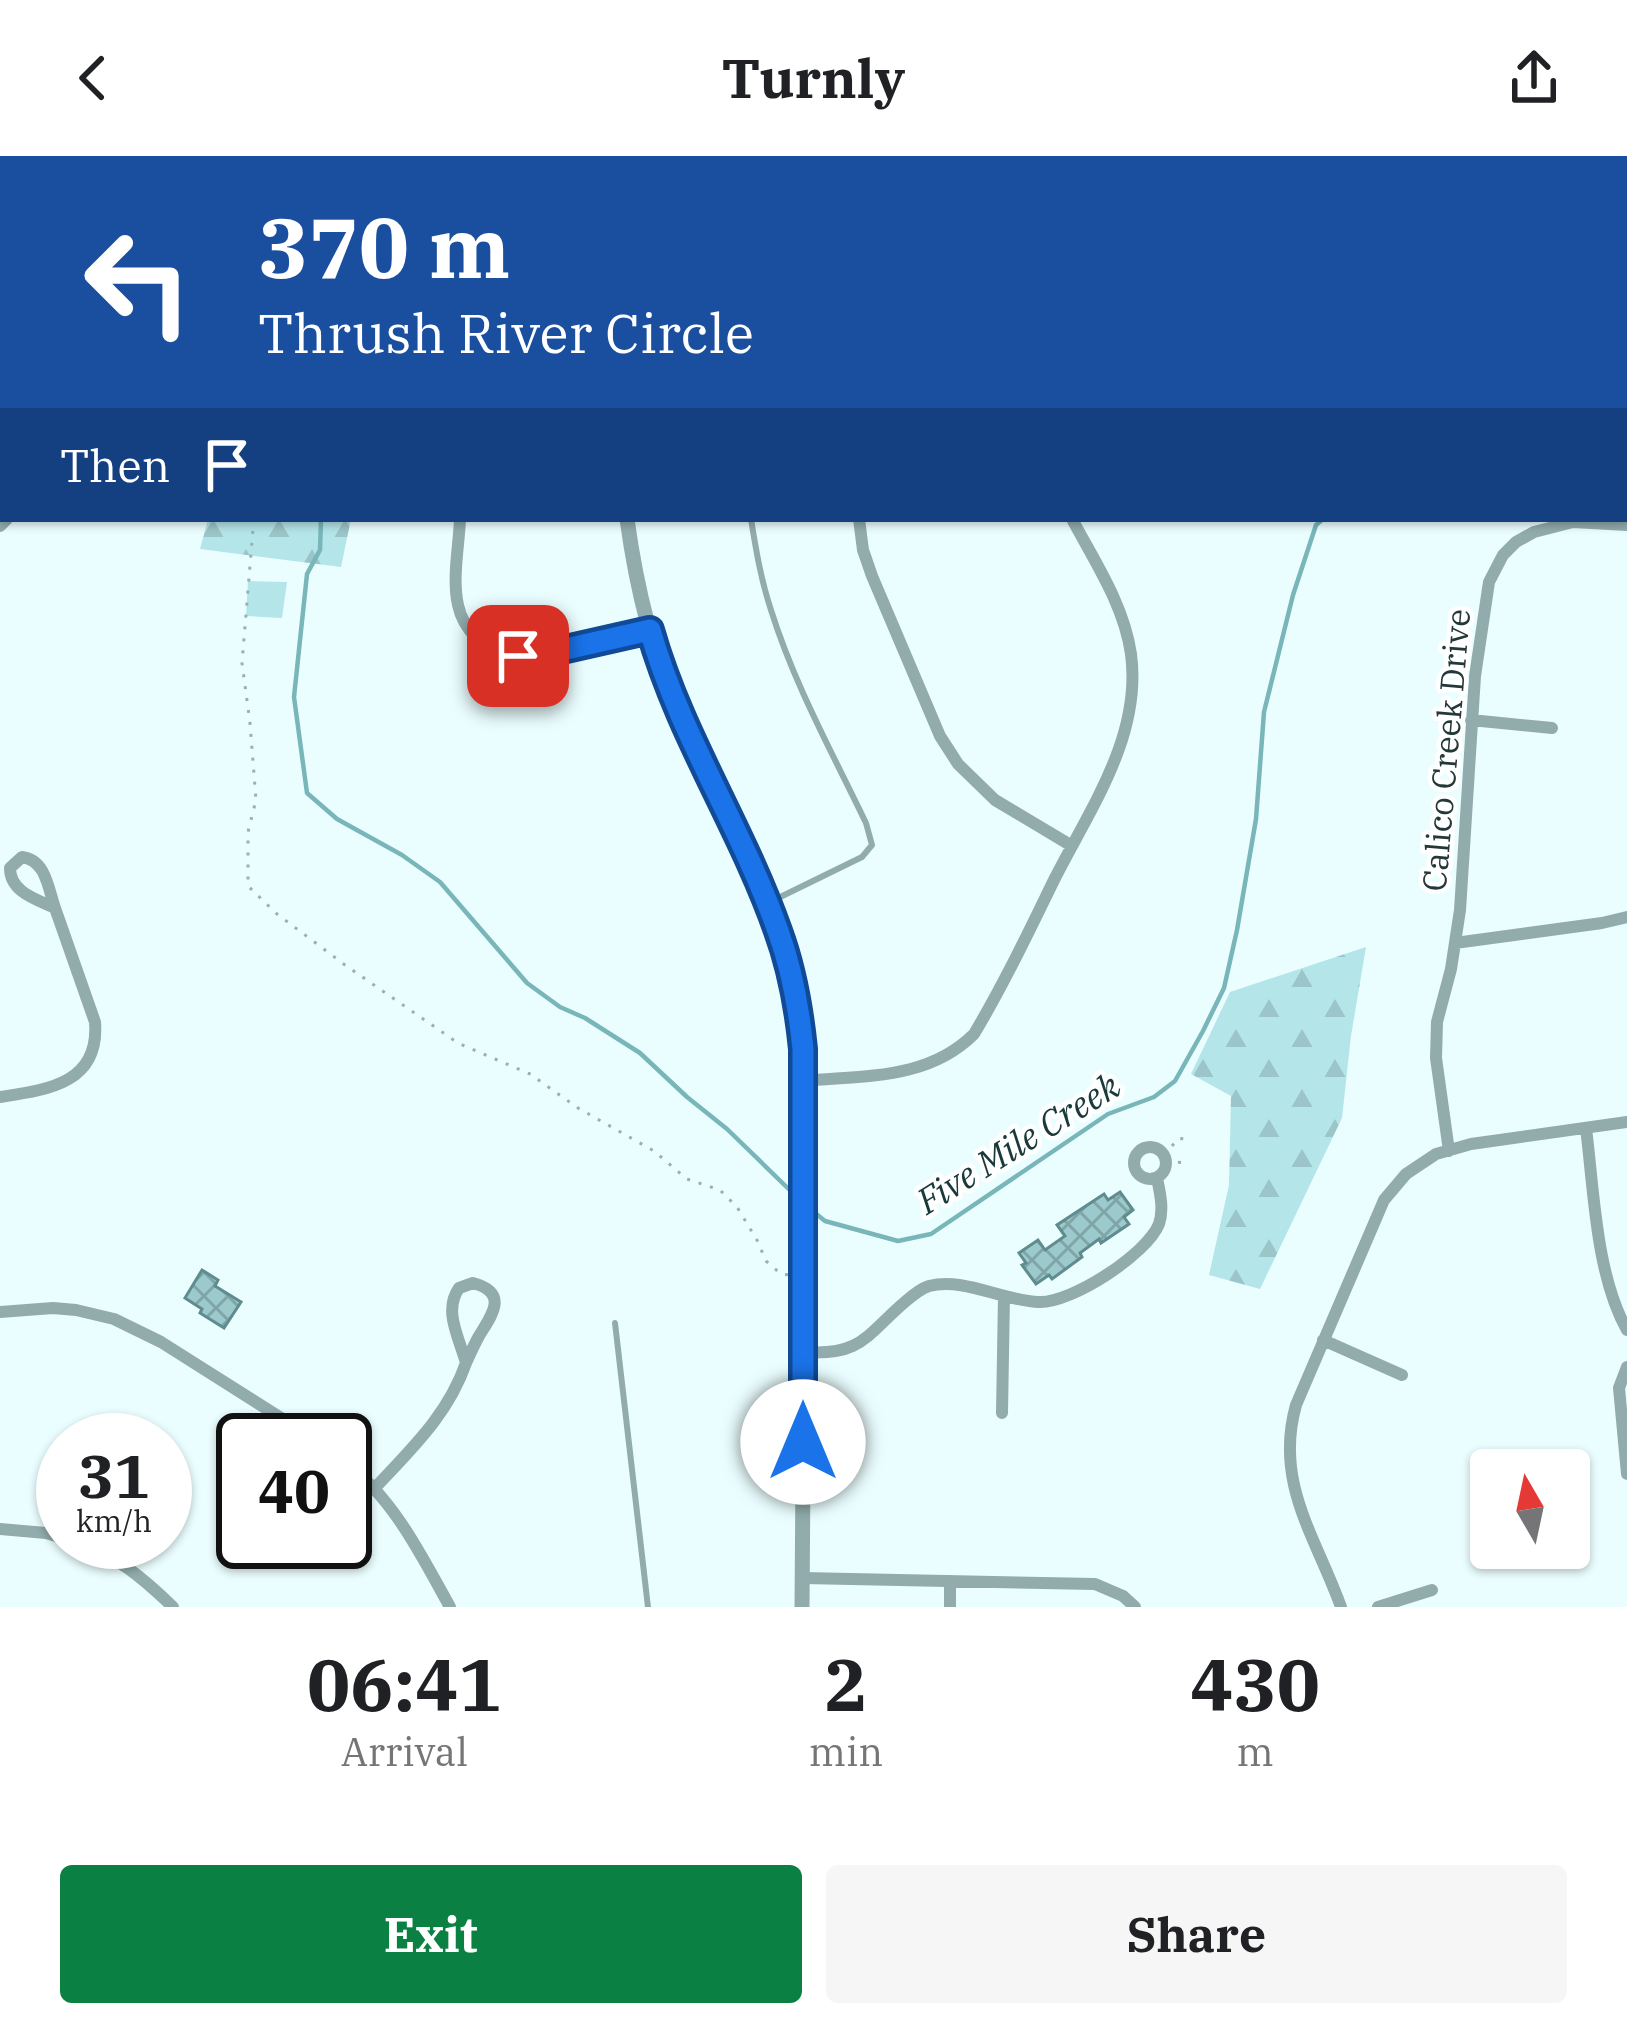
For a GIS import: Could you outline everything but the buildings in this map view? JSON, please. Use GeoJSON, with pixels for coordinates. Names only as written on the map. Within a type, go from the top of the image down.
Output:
{"type":"FeatureCollection","features":[{"type":"Feature","properties":{"kind":"street"},"geometry":{"type":"LineString","coordinates":[[460,522],[458,607],[475,637],[490,648],[509,656],[544,654],[650,630]]}},
{"type":"Feature","properties":{"kind":"street"},"geometry":{"type":"LineString","coordinates":[[627,522],[650,630],[679,712],[767,903],[800,1012],[804,1081],[802,1607]]}},
{"type":"Feature","properties":{"kind":"street"},"geometry":{"type":"LineString","coordinates":[[859,522],[872,576],[940,736],[958,764],[995,800],[1072,846]]}},
{"type":"Feature","properties":{"kind":"street"},"geometry":{"type":"LineString","coordinates":[[804,1081],[914,1070],[943,1059],[974,1034],[1113,764],[1125,732],[1130,652],[1119,610],[1074,522]]}},
{"type":"Feature","properties":{"kind":"street","name":"Calico Creek Drive"},"geometry":{"type":"LineString","coordinates":[[1449,1150],[1436,1058],[1437,1022],[1460,910],[1471,720],[1485,598],[1492,573],[1516,542],[1553,525],[1586,522]]}},
{"type":"Feature","properties":{"kind":"street"},"geometry":{"type":"LineString","coordinates":[[1471,720],[1552,728]]}},
{"type":"Feature","properties":{"kind":"street"},"geometry":{"type":"LineString","coordinates":[[0,1097],[47,1089],[72,1079],[88,1058],[96,1036],[55,908]]}},
{"type":"Feature","properties":{"kind":"street","name":"Calico Creek Drive"},"geometry":{"type":"LineString","coordinates":[[1455,943],[1627,917]]}},
{"type":"Feature","properties":{"kind":"street"},"geometry":{"type":"LineString","coordinates":[[1341,1607],[1301,1512],[1288,1465],[1292,1420],[1384,1199],[1421,1163],[1449,1150],[1627,1122]]}},
{"type":"Feature","properties":{"kind":"street"},"geometry":{"type":"LineString","coordinates":[[1586,1128],[1607,1283],[1627,1330]]}},
{"type":"Feature","properties":{"kind":"street"},"geometry":{"type":"LineString","coordinates":[[1150,1147],[1165,1158],[1165,1171],[1157,1178],[1142,1178],[1134,1170],[1140,1150],[1150,1147]]}},
{"type":"Feature","properties":{"kind":"street"},"geometry":{"type":"LineString","coordinates":[[804,1352],[859,1345],[928,1286],[953,1286],[1036,1302],[1056,1301],[1078,1291],[1149,1242],[1162,1214],[1157,1178]]}},
{"type":"Feature","properties":{"kind":"street"},"geometry":{"type":"LineString","coordinates":[[375,1488],[450,1402],[494,1314],[492,1295],[473,1283],[459,1288],[450,1312],[466,1363]]}},
{"type":"Feature","properties":{"kind":"street"},"geometry":{"type":"LineString","coordinates":[[1002,1413],[1004,1296]]}},
{"type":"Feature","properties":{"kind":"street"},"geometry":{"type":"LineString","coordinates":[[0,1312],[53,1308],[114,1319],[161,1342],[273,1413]]}},
{"type":"Feature","properties":{"kind":"street"},"geometry":{"type":"LineString","coordinates":[[1323,1340],[1402,1375]]}},
{"type":"Feature","properties":{"kind":"street"},"geometry":{"type":"LineString","coordinates":[[1627,1367],[1619,1388],[1627,1474]]}},
{"type":"Feature","properties":{"kind":"street"},"geometry":{"type":"LineString","coordinates":[[372,1485],[416,1547],[450,1607]]}},
{"type":"Feature","properties":{"kind":"street"},"geometry":{"type":"LineString","coordinates":[[0,1529],[36,1531]]}},
{"type":"Feature","properties":{"kind":"street"},"geometry":{"type":"LineString","coordinates":[[129,1569],[173,1607]]}},
{"type":"Feature","properties":{"kind":"street"},"geometry":{"type":"LineString","coordinates":[[802,1578],[1095,1584],[1135,1607]]}},
{"type":"Feature","properties":{"kind":"street"},"geometry":{"type":"LineString","coordinates":[[950,1581],[950,1607]]}},
{"type":"Feature","properties":{"kind":"street"},"geometry":{"type":"LineString","coordinates":[[1378,1607],[1432,1590]]}},
{"type":"Feature","properties":{"kind":"lane"},"geometry":{"type":"LineString","coordinates":[[751,522],[771,610],[872,845],[862,857],[767,903]]}},
{"type":"Feature","properties":{"kind":"lane"},"geometry":{"type":"LineString","coordinates":[[615,1323],[648,1607]]}},
{"type":"Feature","properties":{"kind":"path"},"geometry":{"type":"LineString","coordinates":[[252,522],[242,663],[256,800],[248,832],[248,886],[345,965],[458,1043],[530,1073],[578,1108],[654,1151],[687,1179],[720,1190],[736,1207],[766,1262],[781,1274],[804,1277]]}},
{"type":"Feature","properties":{"kind":"path"},"geometry":{"type":"LineString","coordinates":[[1186,1163],[1165,1158],[1179,1138],[1192,1141]]}},
{"type":"Feature","properties":{"kind":"green space"},"geometry":{"type":"Polygon","coordinates":[[[207,522],[350,522],[341,567],[200,549],[207,522]]]}},
{"type":"Feature","properties":{"kind":"green space"},"geometry":{"type":"Polygon","coordinates":[[[248,581],[287,582],[282,618],[246,616],[248,581]]]}},
{"type":"Feature","properties":{"kind":"green space"},"geometry":{"type":"Polygon","coordinates":[[[1366,947],[1342,1118],[1260,1289],[1209,1275],[1229,1185],[1231,1096],[1191,1074],[1230,992],[1366,947]]]}},
{"type":"Feature","properties":{"kind":"waterway","name":"Five Mile Creek"},"geometry":{"type":"LineString","coordinates":[[321,522],[320,550],[307,574],[294,697],[307,793],[337,819],[440,882],[527,983],[640,1053],[800,1200]]}},
{"type":"Feature","properties":{"kind":"waterway","name":"Five Mile Creek"},"geometry":{"type":"LineString","coordinates":[[809,1208],[825,1221],[898,1241],[931,1234],[1108,1114],[1154,1097],[1175,1081],[1224,988],[1256,819],[1264,712],[1293,595],[1320,522]]}},
{"type":"Feature","properties":{"kind":"route"},"geometry":{"type":"LineString","coordinates":[[518,656],[650,630],[679,712],[777,928],[800,1012],[803,1049],[803,1442]]}}]}
